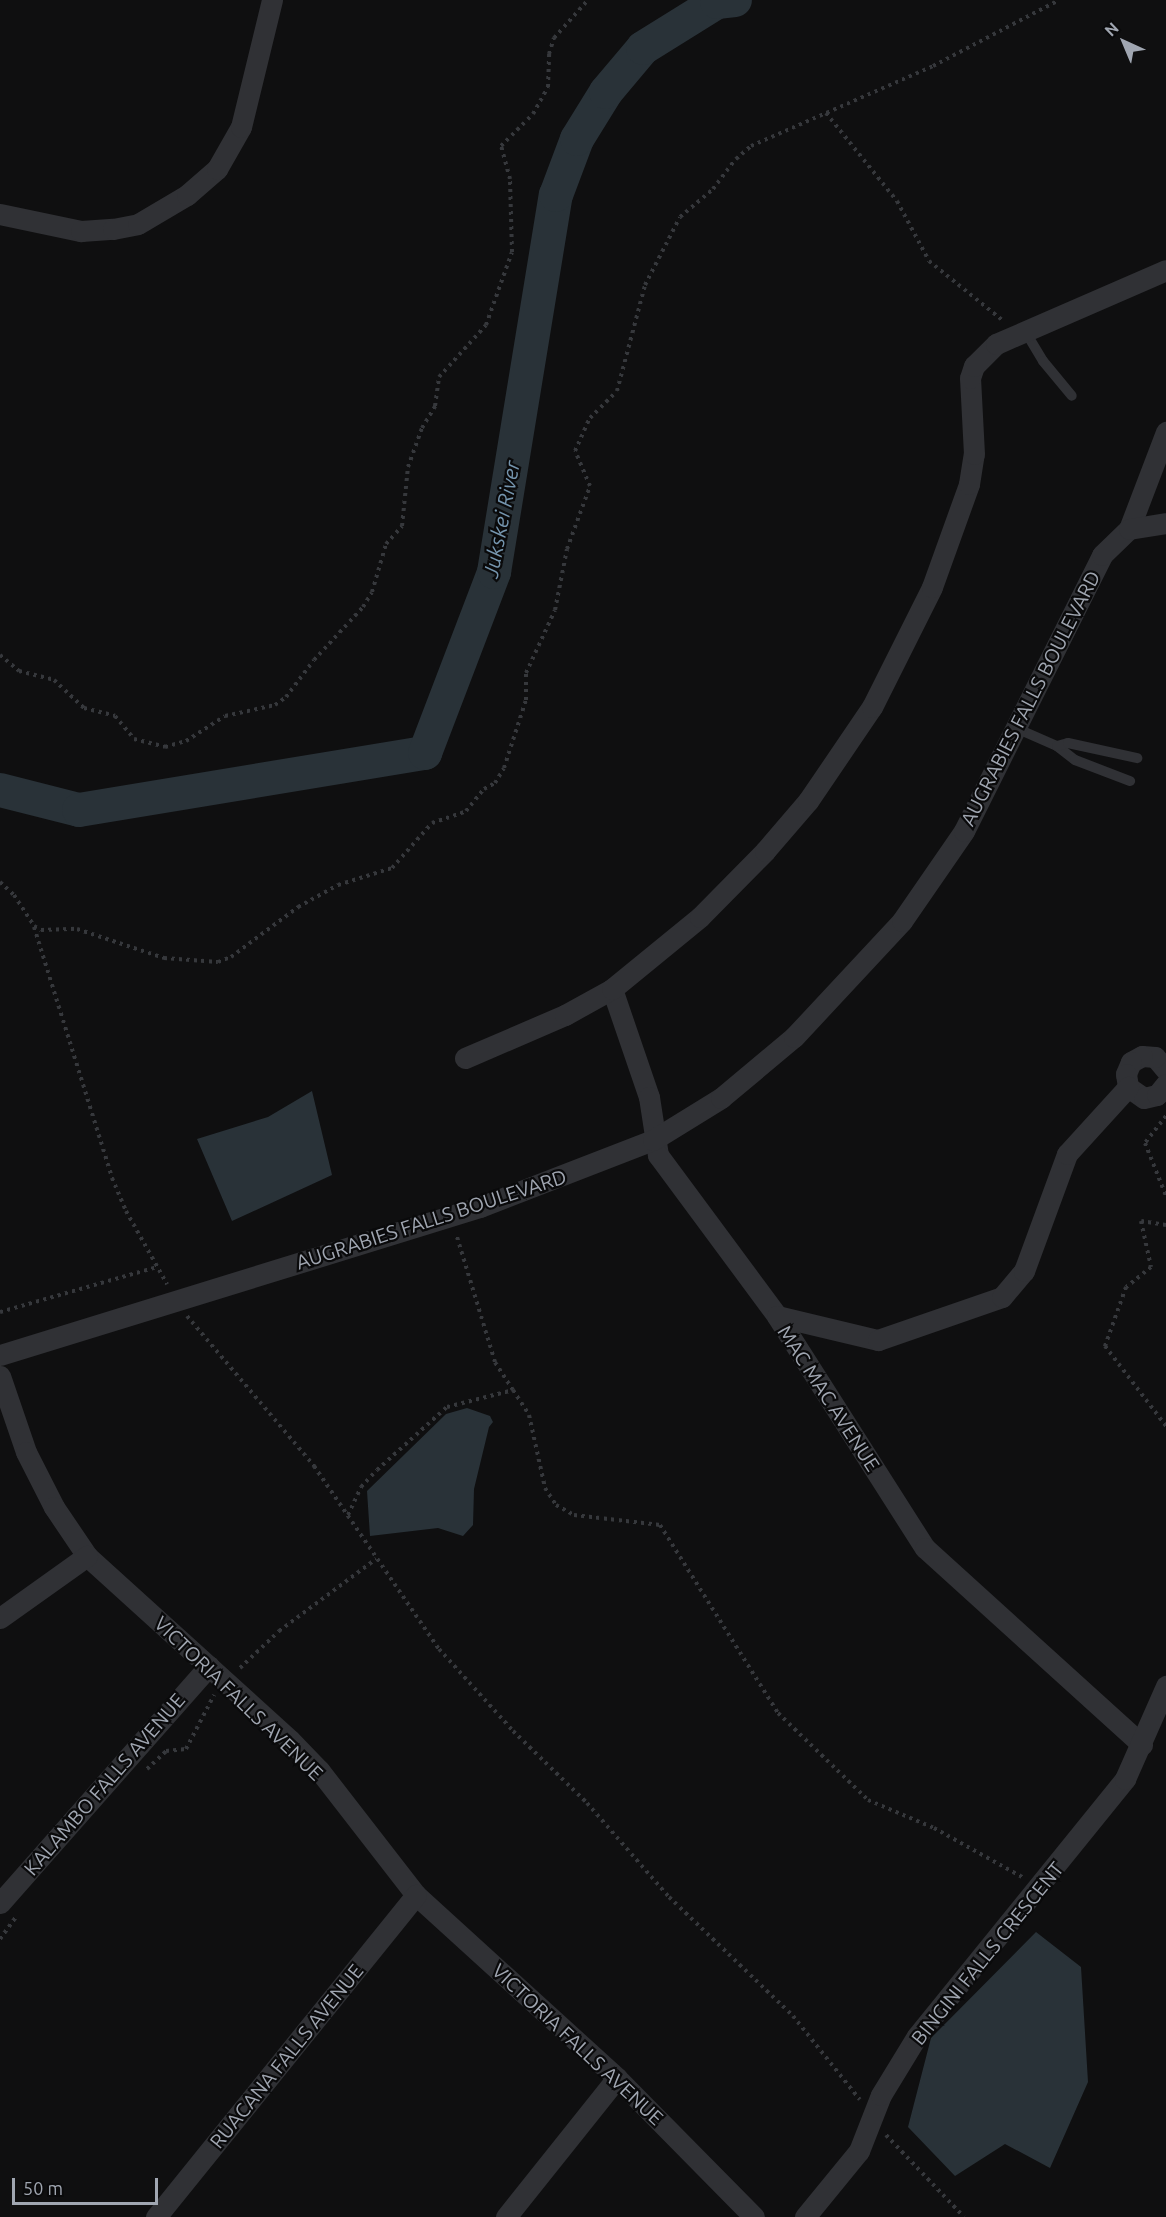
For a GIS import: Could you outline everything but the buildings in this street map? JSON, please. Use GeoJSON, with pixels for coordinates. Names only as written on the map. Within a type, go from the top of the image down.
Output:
{"type":"FeatureCollection","features":[{"type":"Feature","properties":{"kind":"street"},"geometry":{"type":"LineString","coordinates":[[0,214],[81,231],[113,229],[138,224],[187,195],[217,169],[241,128],[272,0]]}},
{"type":"Feature","properties":{"kind":"street"},"geometry":{"type":"LineString","coordinates":[[465,1058],[565,1015],[612,989],[738,881],[808,801],[872,707],[932,587],[969,484],[974,454],[970,378],[974,366],[996,344],[1166,270]]}},
{"type":"Feature","properties":{"kind":"street"},"geometry":{"type":"LineString","coordinates":[[1129,529],[1166,432]]}},
{"type":"Feature","properties":{"kind":"street"},"geometry":{"type":"LineString","coordinates":[[1129,529],[1166,523]]}},
{"type":"Feature","properties":{"kind":"street","name":"AUGRABIES FALLS BOULEVARD"},"geometry":{"type":"LineString","coordinates":[[0,1355],[450,1216],[653,1140],[686,1122],[753,1073],[870,960],[902,921],[964,831],[1018,729],[1089,575],[1102,555],[1129,529]]}},
{"type":"Feature","properties":{"kind":"street","name":"MAC MAC AVENUE"},"geometry":{"type":"LineString","coordinates":[[612,989],[650,1097],[653,1140],[666,1168],[777,1316],[925,1548],[1142,1745]]}},
{"type":"Feature","properties":{"kind":"street"},"geometry":{"type":"LineString","coordinates":[[1166,1070],[1155,1057],[1136,1058],[1127,1068],[1128,1087],[1137,1096],[1150,1097],[1166,1084]]}},
{"type":"Feature","properties":{"kind":"street"},"geometry":{"type":"LineString","coordinates":[[777,1316],[878,1340],[1002,1297],[1024,1271],[1067,1154],[1128,1087]]}},
{"type":"Feature","properties":{"kind":"street","name":"VICTORIA FALLS AVENUE"},"geometry":{"type":"LineString","coordinates":[[0,1376],[31,1462],[54,1507],[87,1556],[209,1666],[319,1770],[416,1895],[617,2078],[754,2217]]}},
{"type":"Feature","properties":{"kind":"street"},"geometry":{"type":"LineString","coordinates":[[0,1618],[87,1556]]}},
{"type":"Feature","properties":{"kind":"street","name":"KALAMBO FALLS AVENUE"},"geometry":{"type":"LineString","coordinates":[[0,1903],[209,1666]]}},
{"type":"Feature","properties":{"kind":"street","name":"BINGINI FALLS CRESCENT"},"geometry":{"type":"LineString","coordinates":[[805,2217],[859,2151],[881,2095],[917,2036],[1109,1803],[1142,1745],[1166,1686]]}},
{"type":"Feature","properties":{"kind":"street","name":"RUACANA FALLS AVENUE"},"geometry":{"type":"LineString","coordinates":[[156,2217],[416,1895]]}},
{"type":"Feature","properties":{"kind":"street"},"geometry":{"type":"LineString","coordinates":[[506,2217],[617,2078]]}},
{"type":"Feature","properties":{"kind":"lane"},"geometry":{"type":"LineString","coordinates":[[1021,333],[1072,396]]}},
{"type":"Feature","properties":{"kind":"lane"},"geometry":{"type":"LineString","coordinates":[[1018,729],[1057,747],[1075,760],[1130,782]]}},
{"type":"Feature","properties":{"kind":"lane"},"geometry":{"type":"LineString","coordinates":[[1057,747],[1068,743],[1137,758]]}},
{"type":"Feature","properties":{"kind":"path"},"geometry":{"type":"LineString","coordinates":[[0,655],[19,670],[54,680],[84,708],[115,716],[134,739],[165,747],[186,741],[225,716],[275,705],[286,697],[314,660],[363,606],[372,592],[386,544],[402,526],[408,467],[422,428],[435,406],[439,377],[486,325],[512,252],[510,179],[501,146],[533,114],[548,87],[549,54],[554,38],[588,0]]}},
{"type":"Feature","properties":{"kind":"path"},"geometry":{"type":"LineString","coordinates":[[34,926],[48,932],[77,929],[164,958],[218,962],[231,957],[298,907],[338,885],[392,868],[432,823],[461,814],[484,789],[495,783],[526,700],[526,673],[552,619],[567,549],[590,486],[574,451],[590,418],[617,391],[645,285],[667,236],[680,217],[713,189],[736,159],[751,146],[933,66],[1059,0]]}},
{"type":"Feature","properties":{"kind":"path"},"geometry":{"type":"LineString","coordinates":[[826,113],[897,201],[929,261],[987,304],[1021,333]]}},
{"type":"Feature","properties":{"kind":"path"},"geometry":{"type":"LineString","coordinates":[[0,882],[14,895],[34,926],[95,1131],[126,1211],[157,1267],[200,1332],[295,1442],[348,1515],[439,1649],[466,1680],[587,1803],[669,1897],[793,2016],[905,2158],[964,2217]]}},
{"type":"Feature","properties":{"kind":"path"},"geometry":{"type":"LineString","coordinates":[[1166,1116],[1145,1143],[1166,1196]]}},
{"type":"Feature","properties":{"kind":"path"},"geometry":{"type":"LineString","coordinates":[[450,1216],[495,1362],[529,1415],[544,1488],[556,1505],[574,1515],[660,1525],[778,1713],[868,1800],[934,1828],[1040,1887]]}},
{"type":"Feature","properties":{"kind":"path"},"geometry":{"type":"LineString","coordinates":[[1166,1225],[1141,1221],[1151,1268],[1126,1287],[1105,1346],[1166,1426]]}},
{"type":"Feature","properties":{"kind":"path"},"geometry":{"type":"LineString","coordinates":[[0,1312],[157,1267]]}},
{"type":"Feature","properties":{"kind":"path"},"geometry":{"type":"LineString","coordinates":[[348,1515],[361,1487],[447,1407],[513,1390]]}},
{"type":"Feature","properties":{"kind":"path"},"geometry":{"type":"LineString","coordinates":[[231,1677],[279,1631],[376,1559]]}},
{"type":"Feature","properties":{"kind":"path"},"geometry":{"type":"LineString","coordinates":[[145,1771],[166,1751],[186,1749],[215,1692]]}},
{"type":"Feature","properties":{"kind":"path"},"geometry":{"type":"LineString","coordinates":[[0,1940],[21,1911]]}},
{"type":"Feature","properties":{"kind":"shaded area"},"geometry":{"type":"Polygon","coordinates":[[[312,1091],[332,1175],[232,1221],[197,1139],[268,1117],[312,1091]]]}},
{"type":"Feature","properties":{"kind":"shaded area"},"geometry":{"type":"Polygon","coordinates":[[[467,1408],[490,1416],[493,1422],[489,1427],[474,1489],[473,1525],[463,1536],[438,1528],[370,1536],[367,1491],[446,1414],[467,1408]]]}},
{"type":"Feature","properties":{"kind":"shaded area"},"geometry":{"type":"Polygon","coordinates":[[[1036,1932],[1081,1967],[1088,2082],[1050,2168],[1005,2144],[955,2176],[908,2127],[931,2038],[1036,1932]]]}},
{"type":"Feature","properties":{"kind":"waterway","name":"Jukskei River"},"geometry":{"type":"LineString","coordinates":[[0,790],[79,810],[425,753],[494,572],[556,195],[577,139],[606,92],[643,48],[717,2],[735,0]]}}]}
